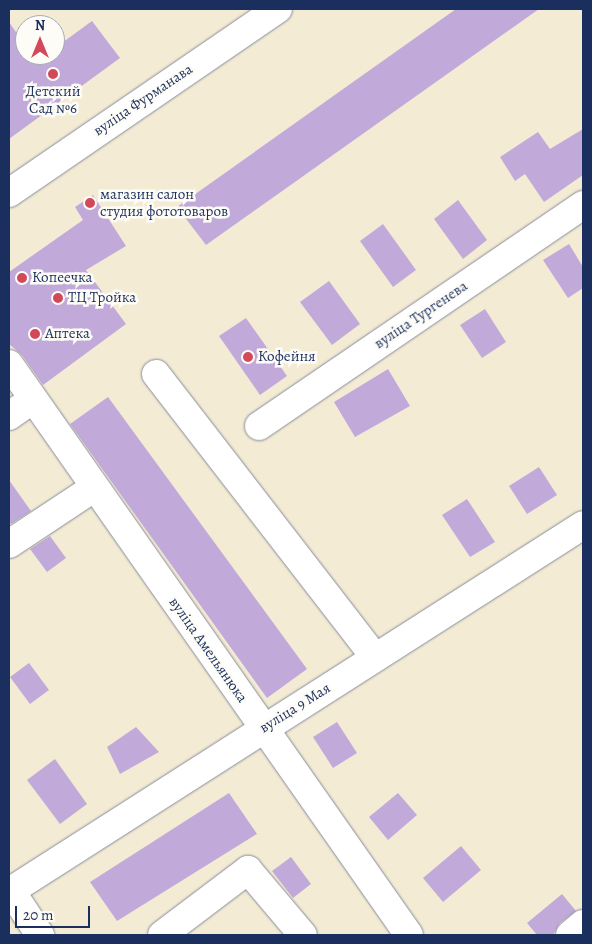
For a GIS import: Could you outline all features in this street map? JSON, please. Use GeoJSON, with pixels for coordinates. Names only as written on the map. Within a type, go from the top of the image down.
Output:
{"type":"FeatureCollection","features":[{"type":"Feature","properties":{"kind":"street","name":"вуліца Фурманава"},"geometry":{"type":"LineString","coordinates":[[9,192],[267,12]]}},
{"type":"Feature","properties":{"kind":"street","name":"вуліца Тургенева"},"geometry":{"type":"LineString","coordinates":[[259,426],[583,205]]}},
{"type":"Feature","properties":{"kind":"street","name":"вуліца Амельянюка"},"geometry":{"type":"LineString","coordinates":[[9,364],[409,935]]}},
{"type":"Feature","properties":{"kind":"street"},"geometry":{"type":"LineString","coordinates":[[156,374],[375,657]]}},
{"type":"Feature","properties":{"kind":"street"},"geometry":{"type":"LineString","coordinates":[[9,416],[34,399]]}},
{"type":"Feature","properties":{"kind":"street"},"geometry":{"type":"LineString","coordinates":[[9,544],[95,487]]}},
{"type":"Feature","properties":{"kind":"street","name":"вуліца 9 Мая"},"geometry":{"type":"LineString","coordinates":[[10,891],[583,525]]}},
{"type":"Feature","properties":{"kind":"street"},"geometry":{"type":"LineString","coordinates":[[162,935],[248,870],[303,935]]}},
{"type":"Feature","properties":{"kind":"street"},"geometry":{"type":"LineString","coordinates":[[10,891],[40,935]]}},
{"type":"Feature","properties":{"kind":"street"},"geometry":{"type":"LineString","coordinates":[[570,935],[583,924]]}},
{"type":"Feature","properties":{"kind":"building"},"geometry":{"type":"Polygon","coordinates":[[[456,9],[539,9],[206,245],[177,207],[456,9]]]}},
{"type":"Feature","properties":{"kind":"building","name":"Детский Сад №6"},"geometry":{"type":"Polygon","coordinates":[[[92,21],[120,58],[9,139],[9,22],[15,31],[15,65],[65,65],[65,41],[92,21]]]}},
{"type":"Feature","properties":{"kind":"building"},"geometry":{"type":"Polygon","coordinates":[[[583,129],[583,175],[544,202],[525,174],[515,181],[500,157],[538,132],[550,149],[583,129]]]}},
{"type":"Feature","properties":{"kind":"building","name":"ТЦ Тройка"},"geometry":{"type":"Polygon","coordinates":[[[93,195],[126,246],[86,270],[126,324],[43,385],[22,355],[9,344],[9,272],[83,220],[75,207],[93,195]]]}},
{"type":"Feature","properties":{"kind":"building"},"geometry":{"type":"Polygon","coordinates":[[[458,200],[487,240],[463,259],[434,219],[458,200]]]}},
{"type":"Feature","properties":{"kind":"building"},"geometry":{"type":"Polygon","coordinates":[[[383,224],[416,270],[393,287],[360,241],[383,224]]]}},
{"type":"Feature","properties":{"kind":"building"},"geometry":{"type":"Polygon","coordinates":[[[569,244],[583,267],[583,288],[568,298],[543,260],[569,244]]]}},
{"type":"Feature","properties":{"kind":"building"},"geometry":{"type":"Polygon","coordinates":[[[329,281],[360,324],[332,345],[300,302],[329,281]]]}},
{"type":"Feature","properties":{"kind":"building"},"geometry":{"type":"Polygon","coordinates":[[[485,309],[506,342],[482,358],[460,325],[485,309]]]}},
{"type":"Feature","properties":{"kind":"building"},"geometry":{"type":"Polygon","coordinates":[[[246,318],[287,376],[260,395],[219,336],[246,318]]]}},
{"type":"Feature","properties":{"kind":"building"},"geometry":{"type":"Polygon","coordinates":[[[388,369],[410,406],[355,437],[334,402],[388,369]]]}},
{"type":"Feature","properties":{"kind":"building"},"geometry":{"type":"Polygon","coordinates":[[[108,397],[307,669],[267,698],[70,424],[108,397]]]}},
{"type":"Feature","properties":{"kind":"building"},"geometry":{"type":"Polygon","coordinates":[[[539,467],[557,495],[527,514],[509,486],[539,467]]]}},
{"type":"Feature","properties":{"kind":"building"},"geometry":{"type":"Polygon","coordinates":[[[9,480],[31,511],[11,524],[9,521],[9,480]]]}},
{"type":"Feature","properties":{"kind":"building"},"geometry":{"type":"Polygon","coordinates":[[[467,499],[495,542],[470,557],[442,515],[467,499]]]}},
{"type":"Feature","properties":{"kind":"building"},"geometry":{"type":"Polygon","coordinates":[[[50,536],[66,558],[47,572],[30,549],[50,536]]]}},
{"type":"Feature","properties":{"kind":"building"},"geometry":{"type":"Polygon","coordinates":[[[29,663],[49,690],[30,704],[10,677],[29,663]]]}},
{"type":"Feature","properties":{"kind":"building"},"geometry":{"type":"Polygon","coordinates":[[[337,722],[357,753],[333,768],[313,737],[337,722]]]}},
{"type":"Feature","properties":{"kind":"building"},"geometry":{"type":"Polygon","coordinates":[[[136,727],[159,752],[120,774],[107,747],[136,727]]]}},
{"type":"Feature","properties":{"kind":"building"},"geometry":{"type":"Polygon","coordinates":[[[55,759],[87,804],[60,824],[27,780],[55,759]]]}},
{"type":"Feature","properties":{"kind":"building"},"geometry":{"type":"Polygon","coordinates":[[[229,793],[257,834],[117,921],[90,882],[229,793]]]}},
{"type":"Feature","properties":{"kind":"building"},"geometry":{"type":"Polygon","coordinates":[[[398,793],[417,815],[388,840],[369,817],[398,793]]]}},
{"type":"Feature","properties":{"kind":"building"},"geometry":{"type":"Polygon","coordinates":[[[461,846],[481,870],[443,902],[423,878],[461,846]]]}},
{"type":"Feature","properties":{"kind":"building"},"geometry":{"type":"Polygon","coordinates":[[[291,857],[311,884],[293,898],[272,871],[291,857]]]}},
{"type":"Feature","properties":{"kind":"building"},"geometry":{"type":"Polygon","coordinates":[[[562,894],[576,911],[560,923],[553,935],[537,935],[527,923],[562,894]]]}},
{"type":"Feature","properties":{"kind":"place","name":"Детский Сад №6"},"geometry":{"type":"Point","coordinates":[53,74]}},
{"type":"Feature","properties":{"kind":"place","name":"магазин салон студия фототоваров"},"geometry":{"type":"Point","coordinates":[90,203]}},
{"type":"Feature","properties":{"kind":"place","name":"Копеечка"},"geometry":{"type":"Point","coordinates":[22,278]}},
{"type":"Feature","properties":{"kind":"place","name":"ТЦ Тройка"},"geometry":{"type":"Point","coordinates":[58,298]}},
{"type":"Feature","properties":{"kind":"place","name":"Аптека"},"geometry":{"type":"Point","coordinates":[35,334]}},
{"type":"Feature","properties":{"kind":"place","name":"Кофейня"},"geometry":{"type":"Point","coordinates":[248,357]}}]}
